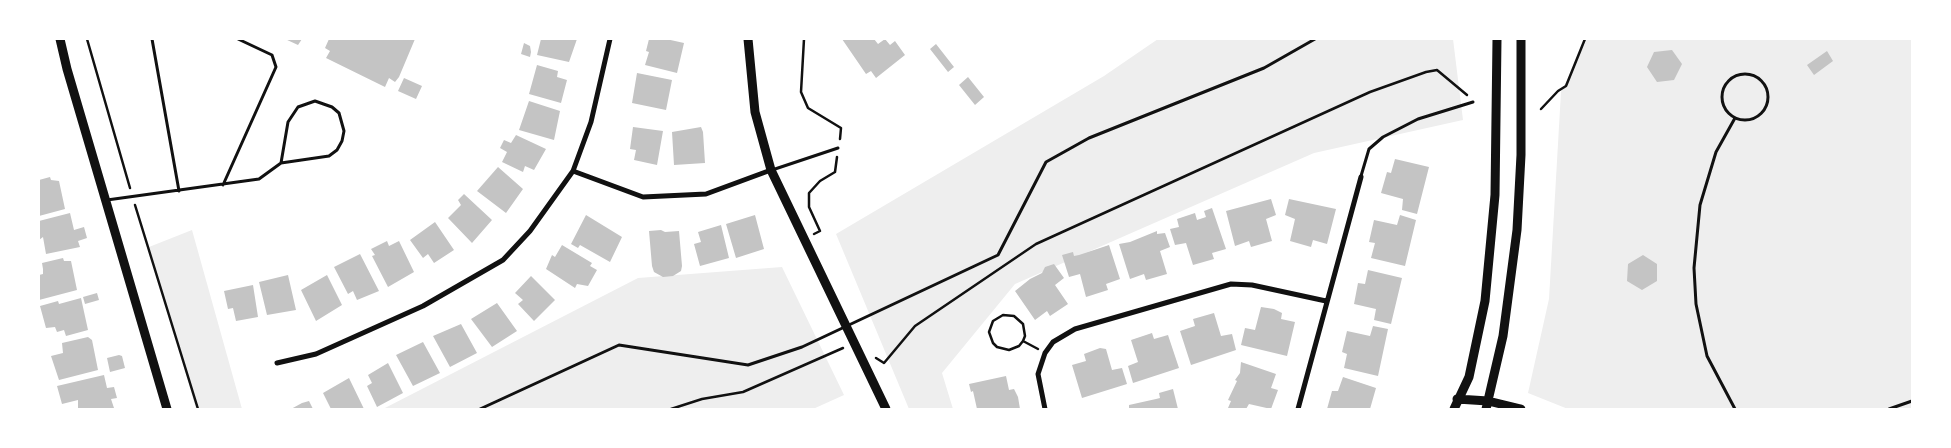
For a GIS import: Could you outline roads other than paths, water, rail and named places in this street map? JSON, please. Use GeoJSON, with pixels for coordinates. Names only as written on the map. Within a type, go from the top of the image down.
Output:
{"type":"FeatureCollection","features":[{"type":"Feature","properties":{"kind":"street"},"geometry":{"type":"LineString","coordinates":[[60,39],[105,201],[167,409]]}},
{"type":"Feature","properties":{"kind":"street"},"geometry":{"type":"LineString","coordinates":[[277,364],[316,354],[423,306],[503,260],[535,225],[573,171],[591,122],[610,39]]}},
{"type":"Feature","properties":{"kind":"street"},"geometry":{"type":"LineString","coordinates":[[748,39],[755,112],[771,170],[886,409]]}},
{"type":"Feature","properties":{"kind":"street"},"geometry":{"type":"LineString","coordinates":[[1454,409],[1457,399],[1469,377],[1484,301],[1495,195],[1497,39]]}},
{"type":"Feature","properties":{"kind":"street"},"geometry":{"type":"LineString","coordinates":[[1487,405],[1503,336],[1517,230],[1521,39]]}},
{"type":"Feature","properties":{"kind":"street"},"geometry":{"type":"LineString","coordinates":[[573,171],[643,197],[706,194],[771,170]]}},
{"type":"Feature","properties":{"kind":"street"},"geometry":{"type":"LineString","coordinates":[[1298,409],[1361,177]]}},
{"type":"Feature","properties":{"kind":"street"},"geometry":{"type":"LineString","coordinates":[[1045,409],[1038,374],[1045,352],[1053,342],[1076,329],[1231,284],[1252,285],[1326,301]]}},
{"type":"Feature","properties":{"kind":"street"},"geometry":{"type":"LineString","coordinates":[[1457,399],[1521,409]]}},
{"type":"Feature","properties":{"kind":"lane"},"geometry":{"type":"LineString","coordinates":[[152,39],[179,190]]}},
{"type":"Feature","properties":{"kind":"lane"},"geometry":{"type":"LineString","coordinates":[[223,185],[276,67],[272,55],[238,39]]}},
{"type":"Feature","properties":{"kind":"lane"},"geometry":{"type":"LineString","coordinates":[[480,409],[619,345],[748,365],[802,347],[998,254],[1046,162],[1089,138],[1264,68],[1315,39]]}},
{"type":"Feature","properties":{"kind":"lane"},"geometry":{"type":"LineString","coordinates":[[1738,74],[1754,76],[1766,86],[1768,93],[1766,108],[1756,118],[1749,120],[1735,118],[1728,114],[1722,99],[1726,84],[1738,74]]}},
{"type":"Feature","properties":{"kind":"lane"},"geometry":{"type":"LineString","coordinates":[[105,201],[259,179],[281,163],[320,159],[329,156],[337,150],[342,141],[344,131],[339,113],[332,107],[315,101],[298,107],[288,122],[281,163]]}},
{"type":"Feature","properties":{"kind":"lane"},"geometry":{"type":"LineString","coordinates":[[1361,177],[1369,149],[1384,137],[1418,118],[1473,102]]}},
{"type":"Feature","properties":{"kind":"lane"},"geometry":{"type":"LineString","coordinates":[[1734,409],[1707,356],[1696,304],[1694,268],[1700,205],[1716,152],[1735,118]]}},
{"type":"Feature","properties":{"kind":"lane"},"geometry":{"type":"LineString","coordinates":[[771,170],[838,148]]}},
{"type":"Feature","properties":{"kind":"lane"},"geometry":{"type":"LineString","coordinates":[[1889,409],[1912,401]]}}]}
